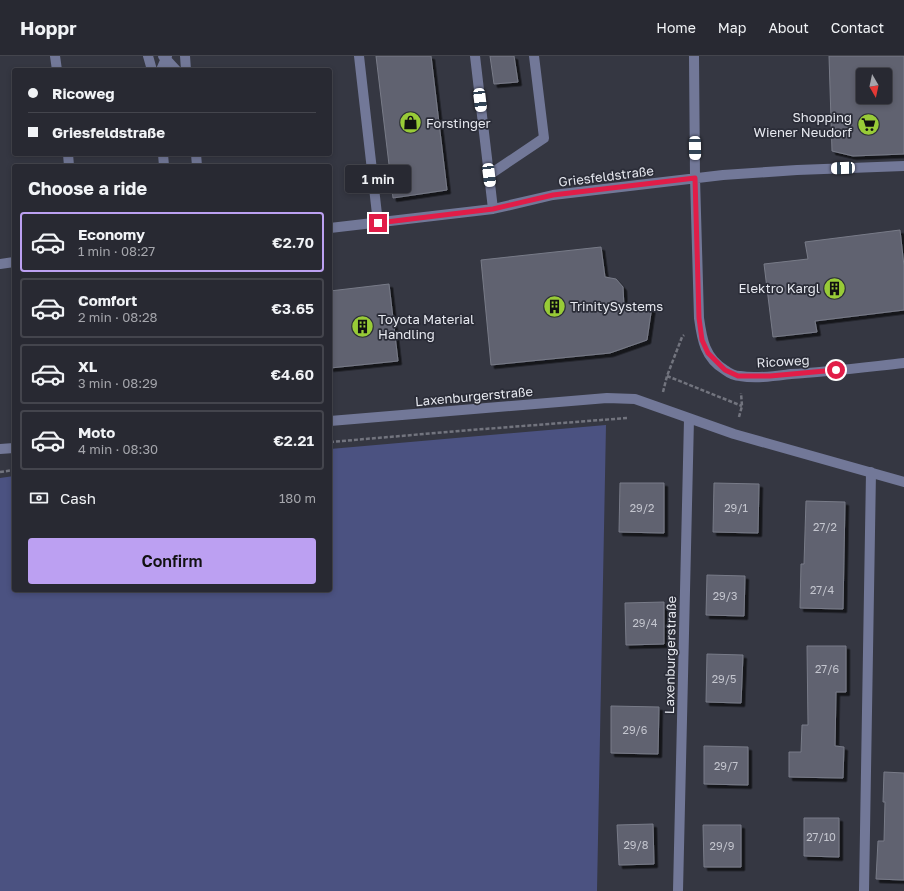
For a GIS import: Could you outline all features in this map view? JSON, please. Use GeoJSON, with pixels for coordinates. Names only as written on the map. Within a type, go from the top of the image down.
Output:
{"type":"FeatureCollection","features":[{"type":"Feature","properties":{"kind":"street"},"geometry":{"type":"LineString","coordinates":[[55,56],[57,68]]}},
{"type":"Feature","properties":{"kind":"street"},"geometry":{"type":"LineString","coordinates":[[148,56],[151,68]]}},
{"type":"Feature","properties":{"kind":"street"},"geometry":{"type":"LineString","coordinates":[[185,56],[186,68]]}},
{"type":"Feature","properties":{"kind":"street"},"geometry":{"type":"LineString","coordinates":[[359,56],[378,223]]}},
{"type":"Feature","properties":{"kind":"street"},"geometry":{"type":"LineString","coordinates":[[475,56],[493,209]]}},
{"type":"Feature","properties":{"kind":"street"},"geometry":{"type":"LineString","coordinates":[[489,175],[544,138],[534,56]]}},
{"type":"Feature","properties":{"kind":"street"},"geometry":{"type":"LineString","coordinates":[[694,56],[695,178],[699,318]]}},
{"type":"Feature","properties":{"kind":"street"},"geometry":{"type":"LineString","coordinates":[[162,68],[165,57]]}},
{"type":"Feature","properties":{"kind":"street"},"geometry":{"type":"LineString","coordinates":[[165,57],[174,68]]}},
{"type":"Feature","properties":{"kind":"street","name":"Griesfeldstraße"},"geometry":{"type":"LineString","coordinates":[[332,228],[493,209],[553,195],[695,178],[797,170],[904,166]]}},
{"type":"Feature","properties":{"kind":"street"},"geometry":{"type":"LineString","coordinates":[[0,264],[12,262]]}},
{"type":"Feature","properties":{"kind":"street","name":"Ricoweg"},"geometry":{"type":"LineString","coordinates":[[699,318],[702,340],[708,353],[715,362],[725,370],[738,376],[770,376],[822,372],[904,363]]}},
{"type":"Feature","properties":{"kind":"street","name":"Laxenburgerstraße"},"geometry":{"type":"LineString","coordinates":[[332,421],[608,398],[635,399],[734,434],[904,482]]}},
{"type":"Feature","properties":{"kind":"street","name":"Laxenburgerstraße"},"geometry":{"type":"LineString","coordinates":[[678,891],[689,419]]}},
{"type":"Feature","properties":{"kind":"street"},"geometry":{"type":"LineString","coordinates":[[0,449],[12,448]]}},
{"type":"Feature","properties":{"kind":"street"},"geometry":{"type":"LineString","coordinates":[[864,891],[871,472]]}},
{"type":"Feature","properties":{"kind":"path"},"geometry":{"type":"LineString","coordinates":[[332,442],[642,417],[659,408],[667,376],[682,337],[699,318]]}},
{"type":"Feature","properties":{"kind":"path"},"geometry":{"type":"LineString","coordinates":[[667,376],[742,406]]}},
{"type":"Feature","properties":{"kind":"path"},"geometry":{"type":"LineString","coordinates":[[734,434],[742,406],[738,376]]}},
{"type":"Feature","properties":{"kind":"path"},"geometry":{"type":"LineString","coordinates":[[0,472],[12,470]]}},
{"type":"Feature","properties":{"kind":"shaded area"},"geometry":{"type":"Polygon","coordinates":[[[606,425],[597,891],[0,891],[0,478],[12,476],[12,592],[332,592],[332,449],[606,425]]]}},
{"type":"Feature","properties":{"kind":"building","name":"Forstinger"},"geometry":{"type":"Polygon","coordinates":[[[376,56],[431,56],[447,190],[393,198],[376,56]]]}},
{"type":"Feature","properties":{"kind":"building"},"geometry":{"type":"Polygon","coordinates":[[[490,56],[514,56],[518,82],[494,84],[490,56]]]}},
{"type":"Feature","properties":{"kind":"building","name":"Shopping Wiener Neudorf"},"geometry":{"type":"Polygon","coordinates":[[[829,56],[904,56],[904,154],[853,156],[832,151],[829,56]]]}},
{"type":"Feature","properties":{"kind":"building","name":"Elektro Kargl"},"geometry":{"type":"Polygon","coordinates":[[[900,230],[904,266],[904,310],[815,321],[817,332],[773,337],[764,264],[808,259],[805,242],[900,230]]]}},
{"type":"Feature","properties":{"kind":"building","name":"TrinitySystems"},"geometry":{"type":"Polygon","coordinates":[[[601,247],[605,277],[616,279],[623,287],[624,307],[652,306],[647,340],[610,353],[491,365],[481,260],[601,247]]]}},
{"type":"Feature","properties":{"kind":"building","name":"Toyota Material Handling"},"geometry":{"type":"Polygon","coordinates":[[[389,284],[398,361],[332,368],[332,291],[389,284]]]}},
{"type":"Feature","properties":{"kind":"building"},"geometry":{"type":"Polygon","coordinates":[[[620,483],[664,483],[664,533],[619,532],[620,483]]]}},
{"type":"Feature","properties":{"kind":"building"},"geometry":{"type":"Polygon","coordinates":[[[714,483],[759,484],[758,533],[713,532],[714,483]]]}},
{"type":"Feature","properties":{"kind":"building"},"geometry":{"type":"Polygon","coordinates":[[[806,501],[845,502],[843,609],[800,608],[801,564],[804,564],[806,501]]]}},
{"type":"Feature","properties":{"kind":"building"},"geometry":{"type":"Polygon","coordinates":[[[707,575],[745,576],[744,616],[706,615],[707,575]]]}},
{"type":"Feature","properties":{"kind":"building"},"geometry":{"type":"Polygon","coordinates":[[[664,602],[664,644],[626,645],[625,603],[664,602]]]}},
{"type":"Feature","properties":{"kind":"building"},"geometry":{"type":"Polygon","coordinates":[[[807,646],[846,646],[846,692],[836,692],[835,746],[844,747],[843,778],[789,777],[789,752],[801,752],[802,725],[808,725],[807,646]]]}},
{"type":"Feature","properties":{"kind":"building"},"geometry":{"type":"Polygon","coordinates":[[[707,654],[743,655],[741,703],[706,702],[707,654]]]}},
{"type":"Feature","properties":{"kind":"building"},"geometry":{"type":"Polygon","coordinates":[[[611,706],[659,707],[658,754],[611,753],[611,706]]]}},
{"type":"Feature","properties":{"kind":"building"},"geometry":{"type":"Polygon","coordinates":[[[704,746],[748,747],[748,785],[704,784],[704,746]]]}},
{"type":"Feature","properties":{"kind":"building"},"geometry":{"type":"Polygon","coordinates":[[[884,772],[904,773],[904,880],[876,879],[878,841],[884,841],[884,772]]]}},
{"type":"Feature","properties":{"kind":"building"},"geometry":{"type":"Polygon","coordinates":[[[804,818],[839,818],[839,857],[804,856],[804,818]]]}},
{"type":"Feature","properties":{"kind":"building"},"geometry":{"type":"Polygon","coordinates":[[[653,824],[654,864],[619,865],[617,825],[653,824]]]}},
{"type":"Feature","properties":{"kind":"building"},"geometry":{"type":"Polygon","coordinates":[[[703,825],[741,825],[741,867],[704,867],[703,825]]]}},
{"type":"Feature","properties":{"kind":"place","name":"Forstinger"},"geometry":{"type":"Point","coordinates":[411,123]}},
{"type":"Feature","properties":{"kind":"place","name":"Shopping Wiener Neudorf"},"geometry":{"type":"Point","coordinates":[868,124]}},
{"type":"Feature","properties":{"kind":"place","name":"Elektro Kargl"},"geometry":{"type":"Point","coordinates":[835,288]}},
{"type":"Feature","properties":{"kind":"place","name":"TrinitySystems"},"geometry":{"type":"Point","coordinates":[555,306]}},
{"type":"Feature","properties":{"kind":"place","name":"Toyota Material Handling"},"geometry":{"type":"Point","coordinates":[362,326]}},
{"type":"Feature","properties":{"kind":"route"},"geometry":{"type":"LineString","coordinates":[[378,223],[493,209],[553,195],[695,178],[699,318],[702,340],[708,353],[715,362],[725,370],[738,376],[770,376],[836,370]]}}]}
